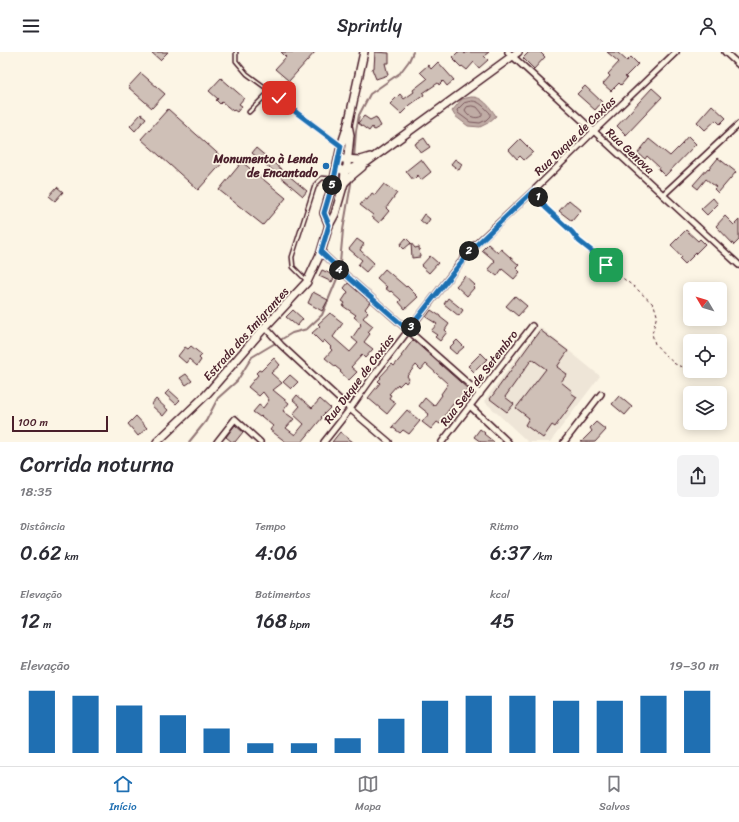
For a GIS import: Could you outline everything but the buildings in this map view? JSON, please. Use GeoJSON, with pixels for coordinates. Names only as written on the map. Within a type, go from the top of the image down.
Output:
{"type":"FeatureCollection","features":[{"type":"Feature","properties":{"kind":"street","name":"Estrada dos Imigrantes"},"geometry":{"type":"LineString","coordinates":[[329,225],[324,213],[334,179],[341,146],[348,125],[364,52]]}},
{"type":"Feature","properties":{"kind":"street","name":"Rua Duque de Caxias"},"geometry":{"type":"LineString","coordinates":[[324,442],[408,330],[471,250],[676,52]]}},
{"type":"Feature","properties":{"kind":"street"},"geometry":{"type":"LineString","coordinates":[[725,52],[739,65]]}},
{"type":"Feature","properties":{"kind":"street","name":"Rua Genova"},"geometry":{"type":"LineString","coordinates":[[513,53],[594,131],[738,262]]}},
{"type":"Feature","properties":{"kind":"street"},"geometry":{"type":"LineString","coordinates":[[338,158],[363,161],[376,156],[513,53]]}},
{"type":"Feature","properties":{"kind":"street"},"geometry":{"type":"LineString","coordinates":[[663,195],[739,124]]}},
{"type":"Feature","properties":{"kind":"street","name":"Estrada dos Imigrantes"},"geometry":{"type":"LineString","coordinates":[[156,442],[206,395],[265,327],[307,282],[321,252],[348,172],[347,166],[350,135],[348,125]]}},
{"type":"Feature","properties":{"kind":"street"},"geometry":{"type":"LineString","coordinates":[[336,168],[348,172],[358,169],[363,161]]}},
{"type":"Feature","properties":{"kind":"street"},"geometry":{"type":"LineString","coordinates":[[321,252],[480,394]]}},
{"type":"Feature","properties":{"kind":"street","name":"Rua Sete de Setembro"},"geometry":{"type":"LineString","coordinates":[[442,442],[532,326]]}},
{"type":"Feature","properties":{"kind":"street"},"geometry":{"type":"LineString","coordinates":[[265,327],[281,345],[350,409],[389,442]]}},
{"type":"Feature","properties":{"kind":"street"},"geometry":{"type":"LineString","coordinates":[[564,442],[601,394]]}},
{"type":"Feature","properties":{"kind":"street"},"geometry":{"type":"LineString","coordinates":[[470,406],[508,442]]}},
{"type":"Feature","properties":{"kind":"street"},"geometry":{"type":"LineString","coordinates":[[217,442],[234,419],[260,442]]}},
{"type":"Feature","properties":{"kind":"lane"},"geometry":{"type":"LineString","coordinates":[[236,52],[236,61],[248,74],[341,146]]}},
{"type":"Feature","properties":{"kind":"lane"},"geometry":{"type":"LineString","coordinates":[[249,112],[266,94],[279,98]]}},
{"type":"Feature","properties":{"kind":"lane"},"geometry":{"type":"LineString","coordinates":[[307,282],[293,268],[292,257],[315,185],[322,178],[334,179]]}},
{"type":"Feature","properties":{"kind":"path"},"geometry":{"type":"LineString","coordinates":[[533,191],[546,208],[572,232],[579,241],[606,265],[638,290],[654,306],[657,315],[652,334],[655,344],[666,356],[676,364],[683,367]]}},
{"type":"Feature","properties":{"kind":"shaded area"},"geometry":{"type":"Polygon","coordinates":[[[540,327],[600,376],[550,442],[528,442],[484,401],[540,327]]]}},
{"type":"Feature","properties":{"kind":"water"},"geometry":{"type":"Polygon","coordinates":[[[471,97],[482,100],[496,116],[488,123],[480,127],[468,126],[455,116],[452,111],[462,99],[471,97]]]}},
{"type":"Feature","properties":{"kind":"waterway"},"geometry":{"type":"LineString","coordinates":[[354,158],[359,115],[370,94],[400,73],[409,61],[413,52]]}},
{"type":"Feature","properties":{"kind":"waterway"},"geometry":{"type":"LineString","coordinates":[[189,442],[206,421],[218,398],[237,381],[252,357],[292,333],[307,329],[322,315],[339,274],[343,230],[352,178]]}},
{"type":"Feature","properties":{"kind":"place","name":"Monumento à Lenda de Encantado"},"geometry":{"type":"Point","coordinates":[326,166]}},
{"type":"Feature","properties":{"kind":"route"},"geometry":{"type":"LineString","coordinates":[[279,98],[341,146],[334,179],[324,213],[329,225],[321,252],[408,330],[471,250],[533,191],[546,208],[606,265]]}}]}
